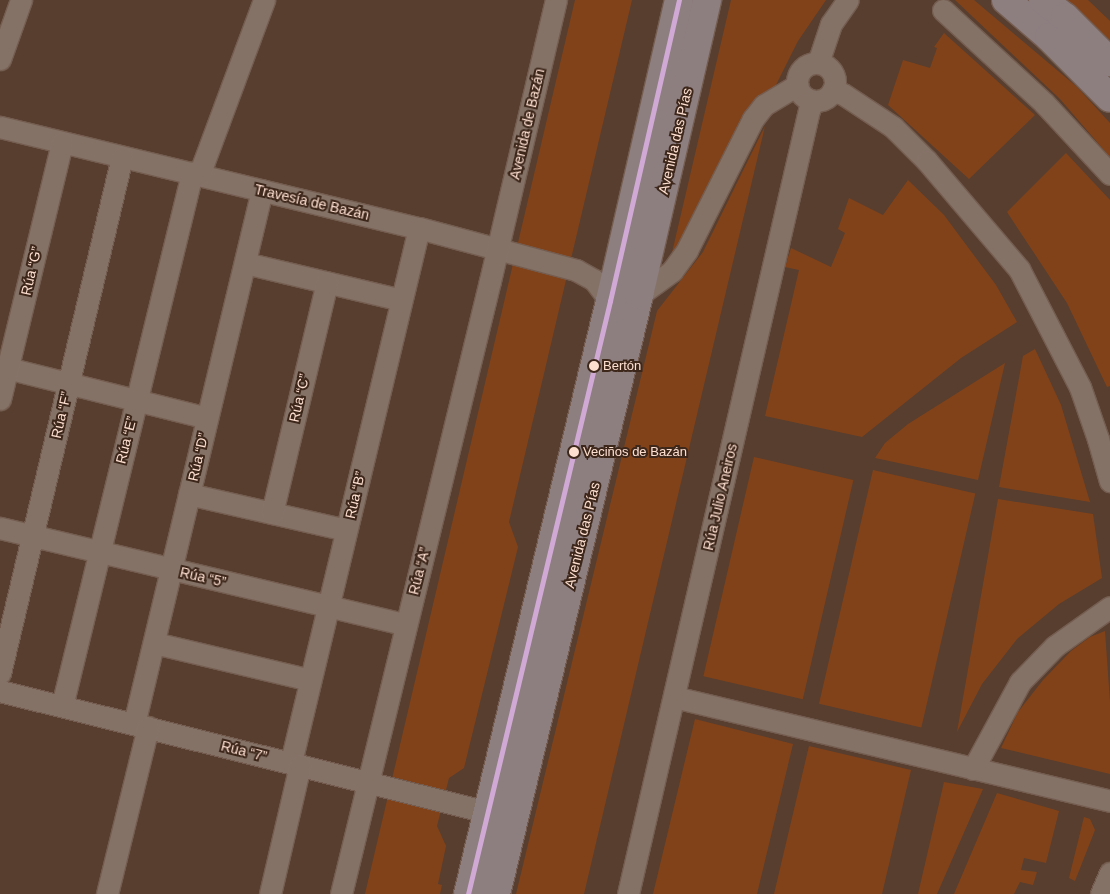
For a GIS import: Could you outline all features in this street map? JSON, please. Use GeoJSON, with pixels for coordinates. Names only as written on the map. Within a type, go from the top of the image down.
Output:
{"type":"FeatureCollection","features":[{"type":"Feature","properties":{"kind":"highway","name":"Avenida das Pías"},"geometry":{"type":"LineString","coordinates":[[468,894],[610,301],[679,0]]}},
{"type":"Feature","properties":{"kind":"highway","name":"Avenida das Pías"},"geometry":{"type":"LineString","coordinates":[[496,894],[639,295],[706,0]]}},
{"type":"Feature","properties":{"kind":"highway"},"geometry":{"type":"LineString","coordinates":[[1006,0],[1049,37],[1110,98]]}},
{"type":"Feature","properties":{"kind":"highway"},"geometry":{"type":"LineString","coordinates":[[1043,0],[1065,17],[1110,62]]}},
{"type":"Feature","properties":{"kind":"street"},"geometry":{"type":"LineString","coordinates":[[0,59],[21,0]]}},
{"type":"Feature","properties":{"kind":"street","name":"Rúa “E”"},"geometry":{"type":"LineString","coordinates":[[62,706],[136,401],[196,174],[264,0]]}},
{"type":"Feature","properties":{"kind":"street","name":"Avenida de Bazán"},"geometry":{"type":"LineString","coordinates":[[498,248],[556,0]]}},
{"type":"Feature","properties":{"kind":"street"},"geometry":{"type":"LineString","coordinates":[[818,63],[831,24],[848,0]]}},
{"type":"Feature","properties":{"kind":"street"},"geometry":{"type":"LineString","coordinates":[[943,10],[1044,103],[1110,174]]}},
{"type":"Feature","properties":{"kind":"street"},"geometry":{"type":"LineString","coordinates":[[818,63],[833,74],[834,85],[832,91],[824,99],[813,101],[802,96],[797,85],[799,73],[803,68],[818,63]]}},
{"type":"Feature","properties":{"kind":"street"},"geometry":{"type":"LineString","coordinates":[[639,295],[672,271],[688,250],[753,119],[764,105],[797,85]]}},
{"type":"Feature","properties":{"kind":"street"},"geometry":{"type":"LineString","coordinates":[[832,91],[843,94],[893,127],[927,161],[1019,269],[1080,387],[1110,481]]}},
{"type":"Feature","properties":{"kind":"street","name":"Rúa Julio Aneiros"},"geometry":{"type":"LineString","coordinates":[[628,894],[806,120],[813,101]]}},
{"type":"Feature","properties":{"kind":"street","name":"Travesía de Bazán"},"geometry":{"type":"LineString","coordinates":[[0,128],[498,248],[584,274],[597,284],[610,301]]}},
{"type":"Feature","properties":{"kind":"street","name":"Rúa “G”"},"geometry":{"type":"LineString","coordinates":[[0,399],[6,360],[62,142]]}},
{"type":"Feature","properties":{"kind":"street","name":"Rúa “F”"},"geometry":{"type":"LineString","coordinates":[[0,674],[122,157]]}},
{"type":"Feature","properties":{"kind":"street","name":"Rúa “D”"},"geometry":{"type":"LineString","coordinates":[[106,894],[141,725],[154,643],[262,190]]}},
{"type":"Feature","properties":{"kind":"street","name":"Rúa “B”"},"geometry":{"type":"LineString","coordinates":[[270,894],[296,764],[310,680],[419,228]]}},
{"type":"Feature","properties":{"kind":"street","name":"Rúa “A”"},"geometry":{"type":"LineString","coordinates":[[340,894],[498,248]]}},
{"type":"Feature","properties":{"kind":"street"},"geometry":{"type":"LineString","coordinates":[[245,263],[401,300]]}},
{"type":"Feature","properties":{"kind":"street","name":"Rúa “C”"},"geometry":{"type":"LineString","coordinates":[[272,513],[326,282]]}},
{"type":"Feature","properties":{"kind":"street"},"geometry":{"type":"LineString","coordinates":[[6,360],[69,384],[207,418]]}},
{"type":"Feature","properties":{"kind":"street"},"geometry":{"type":"LineString","coordinates":[[189,494],[346,530]]}},
{"type":"Feature","properties":{"kind":"street","name":"Rúa “5”"},"geometry":{"type":"LineString","coordinates":[[0,528],[406,625]]}},
{"type":"Feature","properties":{"kind":"street"},"geometry":{"type":"LineString","coordinates":[[973,768],[1020,682],[1055,646],[1110,607]]}},
{"type":"Feature","properties":{"kind":"street"},"geometry":{"type":"LineString","coordinates":[[154,643],[310,680]]}},
{"type":"Feature","properties":{"kind":"street","name":"Rúa “7”"},"geometry":{"type":"LineString","coordinates":[[0,691],[368,781],[447,804],[487,812]]}},
{"type":"Feature","properties":{"kind":"street"},"geometry":{"type":"LineString","coordinates":[[674,697],[1110,801]]}},
{"type":"Feature","properties":{"kind":"street"},"geometry":{"type":"LineString","coordinates":[[1100,894],[1110,873]]}},
{"type":"Feature","properties":{"kind":"shaded area"},"geometry":{"type":"Polygon","coordinates":[[[575,0],[632,0],[509,522],[518,547],[464,768],[449,778],[437,826],[446,846],[438,884],[442,885],[440,894],[365,894],[575,0]]]}},
{"type":"Feature","properties":{"kind":"shaded area"},"geometry":{"type":"Polygon","coordinates":[[[731,0],[826,0],[798,41],[774,89],[671,257],[731,0]]]}},
{"type":"Feature","properties":{"kind":"shaded area"},"geometry":{"type":"Polygon","coordinates":[[[955,0],[974,0],[1077,87],[1110,123],[1110,157],[1060,99],[955,0]]]}},
{"type":"Feature","properties":{"kind":"shaded area"},"geometry":{"type":"Polygon","coordinates":[[[1064,0],[1088,0],[1110,21],[1110,40],[1064,0]]]}},
{"type":"Feature","properties":{"kind":"shaded area"},"geometry":{"type":"Polygon","coordinates":[[[944,33],[1035,115],[969,179],[888,105],[903,60],[930,68],[937,48],[934,47],[944,33]]]}},
{"type":"Feature","properties":{"kind":"shaded area"},"geometry":{"type":"Polygon","coordinates":[[[765,126],[584,894],[516,894],[657,311],[703,252],[765,126]]]}},
{"type":"Feature","properties":{"kind":"shaded area"},"geometry":{"type":"Polygon","coordinates":[[[1066,153],[1110,200],[1110,386],[1107,387],[1067,303],[1007,212],[1066,153]]]}},
{"type":"Feature","properties":{"kind":"shaded area"},"geometry":{"type":"Polygon","coordinates":[[[908,180],[944,215],[996,285],[1017,322],[961,358],[862,437],[765,416],[799,270],[785,267],[791,248],[831,267],[845,233],[838,229],[849,198],[883,215],[908,180]]]}},
{"type":"Feature","properties":{"kind":"shaded area"},"geometry":{"type":"Polygon","coordinates":[[[1035,349],[1061,405],[1090,502],[999,487],[1023,356],[1035,349]]]}},
{"type":"Feature","properties":{"kind":"shaded area"},"geometry":{"type":"Polygon","coordinates":[[[1005,363],[978,480],[875,458],[885,443],[908,424],[1005,363]]]}},
{"type":"Feature","properties":{"kind":"shaded area"},"geometry":{"type":"Polygon","coordinates":[[[754,457],[853,480],[803,699],[703,676],[754,457]]]}},
{"type":"Feature","properties":{"kind":"shaded area"},"geometry":{"type":"Polygon","coordinates":[[[873,470],[975,494],[921,727],[819,704],[873,470]]]}},
{"type":"Feature","properties":{"kind":"shaded area"},"geometry":{"type":"Polygon","coordinates":[[[998,499],[1093,514],[1102,578],[1059,604],[1017,639],[982,684],[957,732],[998,499]]]}},
{"type":"Feature","properties":{"kind":"shaded area"},"geometry":{"type":"Polygon","coordinates":[[[1105,631],[1110,702],[1110,774],[1001,748],[1018,712],[1043,680],[1071,651],[1090,637],[1105,631]]]}},
{"type":"Feature","properties":{"kind":"shaded area"},"geometry":{"type":"Polygon","coordinates":[[[695,719],[793,744],[757,894],[653,894],[695,719]]]}},
{"type":"Feature","properties":{"kind":"shaded area"},"geometry":{"type":"Polygon","coordinates":[[[809,746],[911,770],[882,894],[774,894],[809,746]]]}},
{"type":"Feature","properties":{"kind":"shaded area"},"geometry":{"type":"Polygon","coordinates":[[[944,782],[983,789],[937,894],[918,894],[944,782]]]}},
{"type":"Feature","properties":{"kind":"shaded area"},"geometry":{"type":"Polygon","coordinates":[[[997,793],[1059,811],[1046,863],[1024,858],[1021,870],[1037,872],[1033,885],[1020,882],[1014,894],[954,894],[997,793]]]}},
{"type":"Feature","properties":{"kind":"shaded area"},"geometry":{"type":"Polygon","coordinates":[[[1084,817],[1090,819],[1095,830],[1075,881],[1069,878],[1084,817]]]}},
{"type":"Feature","properties":{"kind":"transit line"},"geometry":{"type":"LineString","coordinates":[[468,894],[610,301],[679,0]]}},
{"type":"Feature","properties":{"kind":"place","name":"Bertón"},"geometry":{"type":"Point","coordinates":[594,366]}},
{"type":"Feature","properties":{"kind":"place","name":"Veciños de Bazán"},"geometry":{"type":"Point","coordinates":[574,452]}}]}
